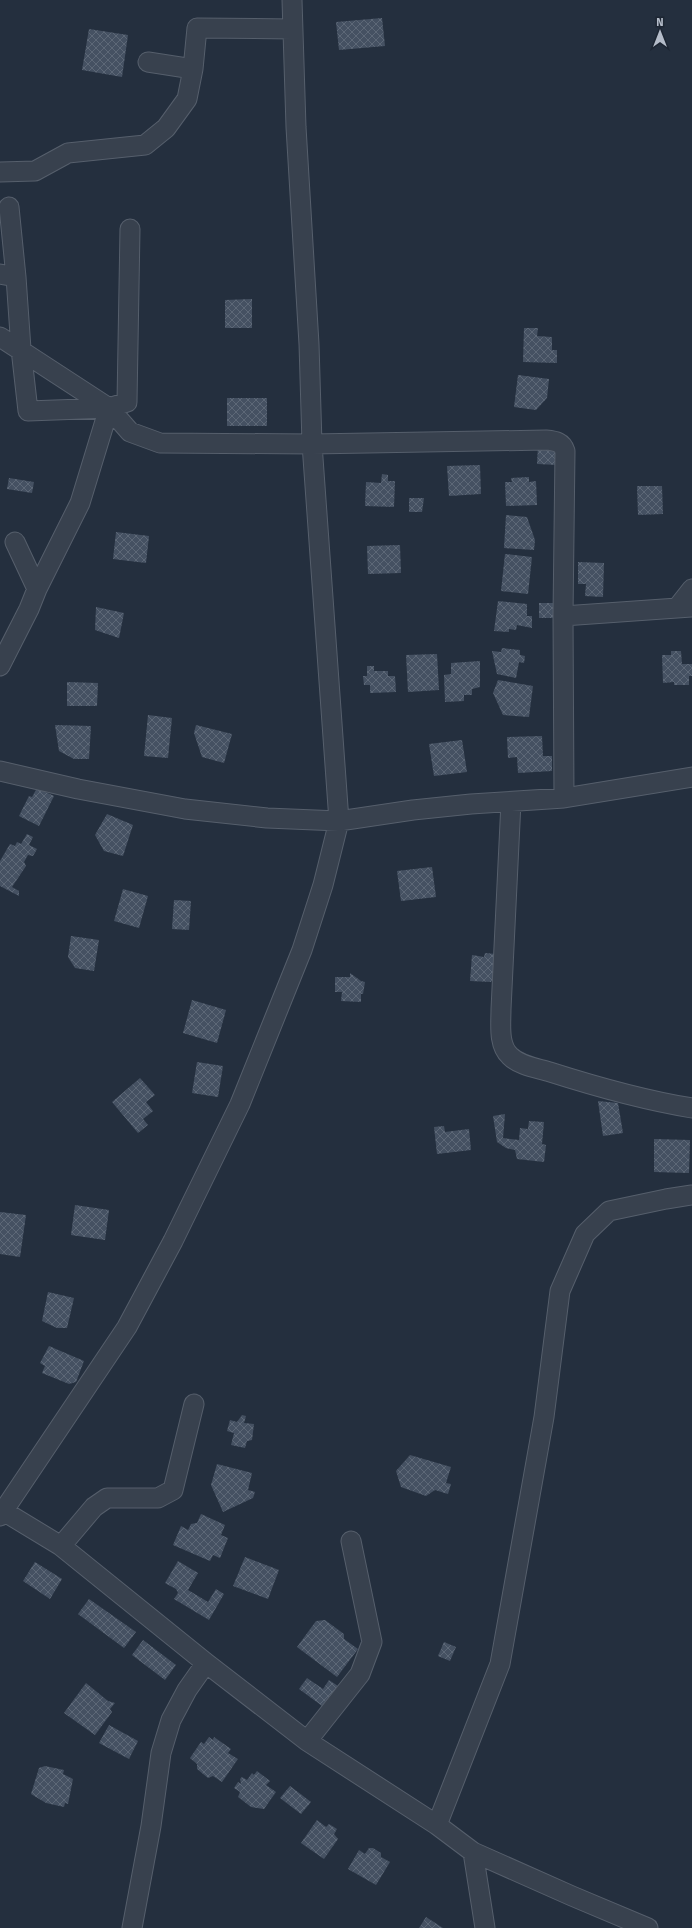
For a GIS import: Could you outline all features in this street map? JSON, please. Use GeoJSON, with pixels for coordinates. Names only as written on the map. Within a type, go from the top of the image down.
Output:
{"type":"FeatureCollection","features":[{"type":"Feature","properties":{"kind":"street"},"geometry":{"type":"LineString","coordinates":[[292,0],[296,127],[309,344],[312,444],[339,821],[323,885],[302,950],[240,1104],[173,1241],[127,1327],[1,1512],[61,1546],[206,1663],[307,1741],[437,1825],[473,1852],[648,1928]]}},
{"type":"Feature","properties":{"kind":"street"},"geometry":{"type":"LineString","coordinates":[[0,172],[35,171],[68,152],[145,145],[166,128],[187,99],[193,70],[198,28],[293,29]]}},
{"type":"Feature","properties":{"kind":"street"},"geometry":{"type":"LineString","coordinates":[[148,62],[193,70]]}},
{"type":"Feature","properties":{"kind":"street"},"geometry":{"type":"LineString","coordinates":[[9,207],[8,275],[21,349],[28,410],[109,408],[127,402],[130,229]]}},
{"type":"Feature","properties":{"kind":"street"},"geometry":{"type":"LineString","coordinates":[[0,337],[21,349],[109,408],[130,432],[160,443],[312,444],[546,440],[559,442],[563,445],[565,451],[563,616],[564,798]]}},
{"type":"Feature","properties":{"kind":"street"},"geometry":{"type":"LineString","coordinates":[[0,666],[29,609],[36,589],[80,503],[109,408]]}},
{"type":"Feature","properties":{"kind":"street"},"geometry":{"type":"LineString","coordinates":[[15,542],[36,589]]}},
{"type":"Feature","properties":{"kind":"street"},"geometry":{"type":"LineString","coordinates":[[563,616],[685,608],[692,589]]}},
{"type":"Feature","properties":{"kind":"street"},"geometry":{"type":"LineString","coordinates":[[0,771],[78,790],[185,810],[267,818],[339,821],[413,810],[471,804],[564,798],[692,777]]}},
{"type":"Feature","properties":{"kind":"street"},"geometry":{"type":"LineString","coordinates":[[511,802],[501,1009],[504,1049],[510,1056],[519,1062],[579,1082],[651,1102],[692,1108]]}},
{"type":"Feature","properties":{"kind":"street"},"geometry":{"type":"LineString","coordinates":[[437,1825],[500,1664],[544,1417],[560,1291],[585,1234],[609,1211],[692,1195]]}},
{"type":"Feature","properties":{"kind":"street"},"geometry":{"type":"LineString","coordinates":[[61,1546],[94,1507],[107,1498],[158,1498],[173,1490],[194,1404]]}},
{"type":"Feature","properties":{"kind":"street"},"geometry":{"type":"LineString","coordinates":[[307,1741],[360,1674],[372,1642],[351,1541]]}},
{"type":"Feature","properties":{"kind":"street"},"geometry":{"type":"LineString","coordinates":[[132,1928],[152,1826],[161,1753],[171,1720],[187,1690],[206,1663]]}},
{"type":"Feature","properties":{"kind":"street"},"geometry":{"type":"LineString","coordinates":[[473,1852],[486,1928]]}},
{"type":"Feature","properties":{"kind":"building"},"geometry":{"type":"Polygon","coordinates":[[[382,18],[385,46],[339,50],[336,22],[382,18]]]}},
{"type":"Feature","properties":{"kind":"building"},"geometry":{"type":"Polygon","coordinates":[[[89,29],[128,35],[122,77],[82,70],[89,29]]]}},
{"type":"Feature","properties":{"kind":"building"},"geometry":{"type":"Polygon","coordinates":[[[252,299],[252,328],[225,328],[225,300],[252,299]]]}},
{"type":"Feature","properties":{"kind":"building"},"geometry":{"type":"Polygon","coordinates":[[[524,328],[538,328],[537,336],[552,337],[552,350],[557,350],[557,363],[523,362],[524,328]]]}},
{"type":"Feature","properties":{"kind":"building"},"geometry":{"type":"Polygon","coordinates":[[[518,375],[549,379],[547,398],[536,410],[514,407],[518,375]]]}},
{"type":"Feature","properties":{"kind":"building"},"geometry":{"type":"Polygon","coordinates":[[[227,398],[267,398],[267,426],[227,426],[227,398]]]}},
{"type":"Feature","properties":{"kind":"building"},"geometry":{"type":"Polygon","coordinates":[[[538,445],[559,446],[558,465],[537,464],[538,445]]]}},
{"type":"Feature","properties":{"kind":"building"},"geometry":{"type":"Polygon","coordinates":[[[480,465],[481,494],[449,496],[447,466],[480,465]]]}},
{"type":"Feature","properties":{"kind":"building"},"geometry":{"type":"Polygon","coordinates":[[[382,474],[388,475],[388,481],[395,481],[394,507],[365,506],[366,482],[381,483],[382,474]]]}},
{"type":"Feature","properties":{"kind":"building"},"geometry":{"type":"Polygon","coordinates":[[[529,477],[529,482],[536,481],[537,505],[506,506],[505,482],[512,482],[511,478],[529,477]]]}},
{"type":"Feature","properties":{"kind":"building"},"geometry":{"type":"Polygon","coordinates":[[[9,478],[34,482],[32,493],[7,489],[9,478]]]}},
{"type":"Feature","properties":{"kind":"building"},"geometry":{"type":"Polygon","coordinates":[[[637,486],[662,486],[663,514],[638,515],[637,486]]]}},
{"type":"Feature","properties":{"kind":"building"},"geometry":{"type":"Polygon","coordinates":[[[409,498],[424,498],[422,512],[409,512],[409,498]]]}},
{"type":"Feature","properties":{"kind":"building"},"geometry":{"type":"Polygon","coordinates":[[[506,515],[527,517],[535,540],[534,550],[504,548],[506,515]]]}},
{"type":"Feature","properties":{"kind":"building"},"geometry":{"type":"Polygon","coordinates":[[[116,532],[149,536],[146,563],[113,559],[116,532]]]}},
{"type":"Feature","properties":{"kind":"building"},"geometry":{"type":"Polygon","coordinates":[[[400,545],[401,573],[368,574],[367,546],[400,545]]]}},
{"type":"Feature","properties":{"kind":"building"},"geometry":{"type":"Polygon","coordinates":[[[505,554],[532,557],[528,594],[501,591],[505,554]]]}},
{"type":"Feature","properties":{"kind":"building"},"geometry":{"type":"Polygon","coordinates":[[[578,562],[604,563],[603,597],[585,596],[586,584],[578,584],[578,562]]]}},
{"type":"Feature","properties":{"kind":"building"},"geometry":{"type":"Polygon","coordinates":[[[498,601],[527,604],[527,616],[532,616],[532,628],[517,625],[516,630],[509,629],[509,632],[494,631],[498,601]]]}},
{"type":"Feature","properties":{"kind":"building"},"geometry":{"type":"Polygon","coordinates":[[[539,603],[559,603],[559,618],[539,618],[539,603]]]}},
{"type":"Feature","properties":{"kind":"building"},"geometry":{"type":"Polygon","coordinates":[[[96,607],[124,613],[119,638],[95,630],[96,607]]]}},
{"type":"Feature","properties":{"kind":"building"},"geometry":{"type":"Polygon","coordinates":[[[502,648],[520,650],[520,655],[525,656],[524,663],[519,662],[516,678],[497,674],[492,651],[501,652],[502,648]]]}},
{"type":"Feature","properties":{"kind":"building"},"geometry":{"type":"Polygon","coordinates":[[[671,651],[681,651],[682,664],[692,664],[692,676],[689,676],[689,685],[674,685],[674,682],[663,683],[662,655],[671,655],[671,651]]]}},
{"type":"Feature","properties":{"kind":"building"},"geometry":{"type":"Polygon","coordinates":[[[437,654],[439,690],[408,692],[406,655],[437,654]]]}},
{"type":"Feature","properties":{"kind":"building"},"geometry":{"type":"Polygon","coordinates":[[[480,661],[480,687],[472,689],[472,695],[464,695],[464,701],[445,702],[444,675],[451,674],[451,663],[480,661]]]}},
{"type":"Feature","properties":{"kind":"building"},"geometry":{"type":"Polygon","coordinates":[[[367,666],[374,666],[374,671],[388,671],[388,676],[395,676],[396,692],[370,693],[370,685],[364,685],[363,676],[367,676],[367,666]]]}},
{"type":"Feature","properties":{"kind":"building"},"geometry":{"type":"Polygon","coordinates":[[[498,680],[533,686],[529,717],[503,715],[493,693],[498,680]]]}},
{"type":"Feature","properties":{"kind":"building"},"geometry":{"type":"Polygon","coordinates":[[[67,682],[98,683],[97,706],[67,706],[67,682]]]}},
{"type":"Feature","properties":{"kind":"building"},"geometry":{"type":"Polygon","coordinates":[[[148,715],[172,718],[168,758],[144,756],[148,715]]]}},
{"type":"Feature","properties":{"kind":"building"},"geometry":{"type":"Polygon","coordinates":[[[55,725],[91,726],[89,759],[74,759],[59,751],[55,725]]]}},
{"type":"Feature","properties":{"kind":"building"},"geometry":{"type":"Polygon","coordinates":[[[196,725],[232,734],[224,763],[202,757],[194,733],[196,725]]]}},
{"type":"Feature","properties":{"kind":"building"},"geometry":{"type":"Polygon","coordinates":[[[542,736],[543,756],[552,756],[552,771],[518,773],[517,757],[508,758],[507,737],[542,736]]]}},
{"type":"Feature","properties":{"kind":"building"},"geometry":{"type":"Polygon","coordinates":[[[462,740],[467,772],[434,776],[429,744],[462,740]]]}},
{"type":"Feature","properties":{"kind":"building"},"geometry":{"type":"Polygon","coordinates":[[[37,788],[54,796],[39,826],[19,816],[29,796],[32,797],[37,788]]]}},
{"type":"Feature","properties":{"kind":"building"},"geometry":{"type":"Polygon","coordinates":[[[107,814],[133,825],[123,856],[104,851],[95,835],[107,814]]]}},
{"type":"Feature","properties":{"kind":"building"},"geometry":{"type":"Polygon","coordinates":[[[27,834],[33,837],[29,845],[37,849],[33,856],[28,855],[24,862],[26,866],[12,887],[19,891],[19,896],[0,886],[0,861],[10,844],[15,846],[17,842],[21,844],[27,834]]]}},
{"type":"Feature","properties":{"kind":"building"},"geometry":{"type":"Polygon","coordinates":[[[432,867],[436,897],[401,901],[397,871],[432,867]]]}},
{"type":"Feature","properties":{"kind":"building"},"geometry":{"type":"Polygon","coordinates":[[[123,889],[148,896],[139,928],[114,921],[123,889]]]}},
{"type":"Feature","properties":{"kind":"building"},"geometry":{"type":"Polygon","coordinates":[[[174,900],[191,901],[189,930],[172,929],[174,900]]]}},
{"type":"Feature","properties":{"kind":"building"},"geometry":{"type":"Polygon","coordinates":[[[71,936],[99,940],[94,971],[75,968],[68,957],[71,936]]]}},
{"type":"Feature","properties":{"kind":"building"},"geometry":{"type":"Polygon","coordinates":[[[485,953],[496,954],[495,974],[491,982],[470,981],[472,955],[484,957],[485,953]]]}},
{"type":"Feature","properties":{"kind":"building"},"geometry":{"type":"Polygon","coordinates":[[[350,973],[361,981],[365,982],[363,994],[361,994],[361,1002],[341,1001],[342,992],[335,992],[335,977],[350,977],[350,973]]]}},
{"type":"Feature","properties":{"kind":"building"},"geometry":{"type":"Polygon","coordinates":[[[192,1000],[226,1010],[217,1043],[183,1033],[192,1000]]]}},
{"type":"Feature","properties":{"kind":"building"},"geometry":{"type":"Polygon","coordinates":[[[197,1062],[223,1066],[218,1097],[192,1093],[197,1062]]]}},
{"type":"Feature","properties":{"kind":"building"},"geometry":{"type":"Polygon","coordinates":[[[140,1078],[155,1095],[146,1102],[153,1111],[143,1119],[148,1125],[138,1133],[112,1102],[140,1078]]]}},
{"type":"Feature","properties":{"kind":"building"},"geometry":{"type":"Polygon","coordinates":[[[598,1101],[618,1103],[623,1133],[603,1136],[598,1101]]]}},
{"type":"Feature","properties":{"kind":"building"},"geometry":{"type":"Polygon","coordinates":[[[505,1114],[503,1138],[519,1140],[520,1128],[528,1129],[529,1121],[544,1122],[542,1144],[546,1145],[544,1162],[517,1159],[515,1150],[506,1148],[497,1142],[493,1116],[505,1114]]]}},
{"type":"Feature","properties":{"kind":"building"},"geometry":{"type":"Polygon","coordinates":[[[444,1126],[445,1132],[469,1129],[471,1150],[437,1154],[434,1127],[444,1126]]]}},
{"type":"Feature","properties":{"kind":"building"},"geometry":{"type":"Polygon","coordinates":[[[654,1139],[690,1140],[689,1173],[654,1172],[654,1139]]]}},
{"type":"Feature","properties":{"kind":"building"},"geometry":{"type":"Polygon","coordinates":[[[75,1205],[109,1210],[105,1240],[71,1235],[75,1205]]]}},
{"type":"Feature","properties":{"kind":"building"},"geometry":{"type":"Polygon","coordinates":[[[0,1212],[26,1215],[20,1257],[0,1254],[0,1212]]]}},
{"type":"Feature","properties":{"kind":"building"},"geometry":{"type":"Polygon","coordinates":[[[48,1292],[74,1298],[67,1328],[57,1328],[42,1321],[48,1292]]]}},
{"type":"Feature","properties":{"kind":"building"},"geometry":{"type":"Polygon","coordinates":[[[49,1346],[84,1361],[76,1382],[69,1384],[42,1373],[45,1366],[40,1363],[49,1346]]]}},
{"type":"Feature","properties":{"kind":"building"},"geometry":{"type":"Polygon","coordinates":[[[242,1415],[246,1416],[244,1423],[254,1424],[252,1440],[247,1441],[245,1448],[231,1445],[234,1433],[227,1431],[230,1420],[237,1422],[242,1415]]]}},
{"type":"Feature","properties":{"kind":"building"},"geometry":{"type":"Polygon","coordinates":[[[410,1455],[451,1467],[446,1483],[451,1484],[448,1494],[435,1490],[426,1496],[401,1487],[396,1471],[410,1455]]]}},
{"type":"Feature","properties":{"kind":"building"},"geometry":{"type":"Polygon","coordinates":[[[217,1464],[252,1473],[248,1490],[255,1492],[253,1498],[223,1512],[211,1485],[217,1464]]]}},
{"type":"Feature","properties":{"kind":"building"},"geometry":{"type":"Polygon","coordinates":[[[201,1514],[225,1525],[221,1535],[228,1538],[220,1558],[213,1555],[210,1561],[173,1545],[181,1526],[188,1530],[191,1524],[197,1523],[201,1514]]]}},
{"type":"Feature","properties":{"kind":"building"},"geometry":{"type":"Polygon","coordinates":[[[245,1557],[279,1570],[268,1599],[233,1586],[245,1557]]]}},
{"type":"Feature","properties":{"kind":"building"},"geometry":{"type":"Polygon","coordinates":[[[178,1561],[198,1573],[188,1590],[208,1602],[216,1589],[224,1594],[209,1620],[174,1599],[178,1593],[176,1589],[165,1583],[178,1561]]]}},
{"type":"Feature","properties":{"kind":"building"},"geometry":{"type":"Polygon","coordinates":[[[35,1562],[62,1579],[50,1599],[23,1581],[35,1562]]]}},
{"type":"Feature","properties":{"kind":"building"},"geometry":{"type":"Polygon","coordinates":[[[89,1599],[136,1632],[124,1648],[78,1614],[89,1599]]]}},
{"type":"Feature","properties":{"kind":"building"},"geometry":{"type":"Polygon","coordinates":[[[325,1620],[344,1634],[344,1639],[358,1649],[337,1677],[297,1647],[316,1621],[325,1620]]]}},
{"type":"Feature","properties":{"kind":"building"},"geometry":{"type":"Polygon","coordinates":[[[143,1640],[176,1665],[165,1680],[132,1655],[143,1640]]]}},
{"type":"Feature","properties":{"kind":"building"},"geometry":{"type":"Polygon","coordinates":[[[444,1642],[456,1647],[450,1661],[438,1656],[444,1642]]]}},
{"type":"Feature","properties":{"kind":"building"},"geometry":{"type":"Polygon","coordinates":[[[307,1678],[323,1689],[329,1680],[344,1690],[329,1711],[299,1689],[307,1678]]]}},
{"type":"Feature","properties":{"kind":"building"},"geometry":{"type":"Polygon","coordinates":[[[86,1683],[108,1701],[115,1703],[110,1709],[112,1712],[95,1735],[64,1713],[86,1683]]]}},
{"type":"Feature","properties":{"kind":"building"},"geometry":{"type":"Polygon","coordinates":[[[109,1725],[138,1741],[129,1759],[99,1743],[109,1725]]]}},
{"type":"Feature","properties":{"kind":"building"},"geometry":{"type":"Polygon","coordinates":[[[209,1737],[213,1740],[214,1737],[231,1749],[228,1753],[238,1759],[222,1782],[213,1776],[208,1778],[197,1769],[197,1764],[190,1758],[201,1742],[204,1744],[209,1737]]]}},
{"type":"Feature","properties":{"kind":"building"},"geometry":{"type":"Polygon","coordinates":[[[45,1766],[64,1770],[63,1774],[73,1779],[68,1804],[65,1803],[64,1807],[46,1803],[31,1794],[39,1768],[45,1766]]]}},
{"type":"Feature","properties":{"kind":"building"},"geometry":{"type":"Polygon","coordinates":[[[257,1771],[270,1781],[266,1785],[276,1792],[264,1809],[251,1807],[238,1797],[240,1792],[234,1788],[238,1782],[241,1784],[240,1779],[242,1777],[247,1780],[252,1773],[254,1775],[257,1771]]]}},
{"type":"Feature","properties":{"kind":"building"},"geometry":{"type":"Polygon","coordinates":[[[290,1786],[311,1802],[301,1814],[280,1798],[290,1786]]]}},
{"type":"Feature","properties":{"kind":"building"},"geometry":{"type":"Polygon","coordinates":[[[317,1820],[326,1827],[329,1824],[337,1829],[334,1834],[338,1839],[324,1859],[301,1843],[317,1820]]]}},
{"type":"Feature","properties":{"kind":"building"},"geometry":{"type":"Polygon","coordinates":[[[369,1848],[373,1848],[381,1853],[381,1857],[390,1862],[376,1885],[348,1869],[359,1850],[365,1854],[369,1848]]]}},
{"type":"Feature","properties":{"kind":"building"},"geometry":{"type":"Polygon","coordinates":[[[426,1917],[443,1928],[419,1928],[426,1917]]]}}]}
